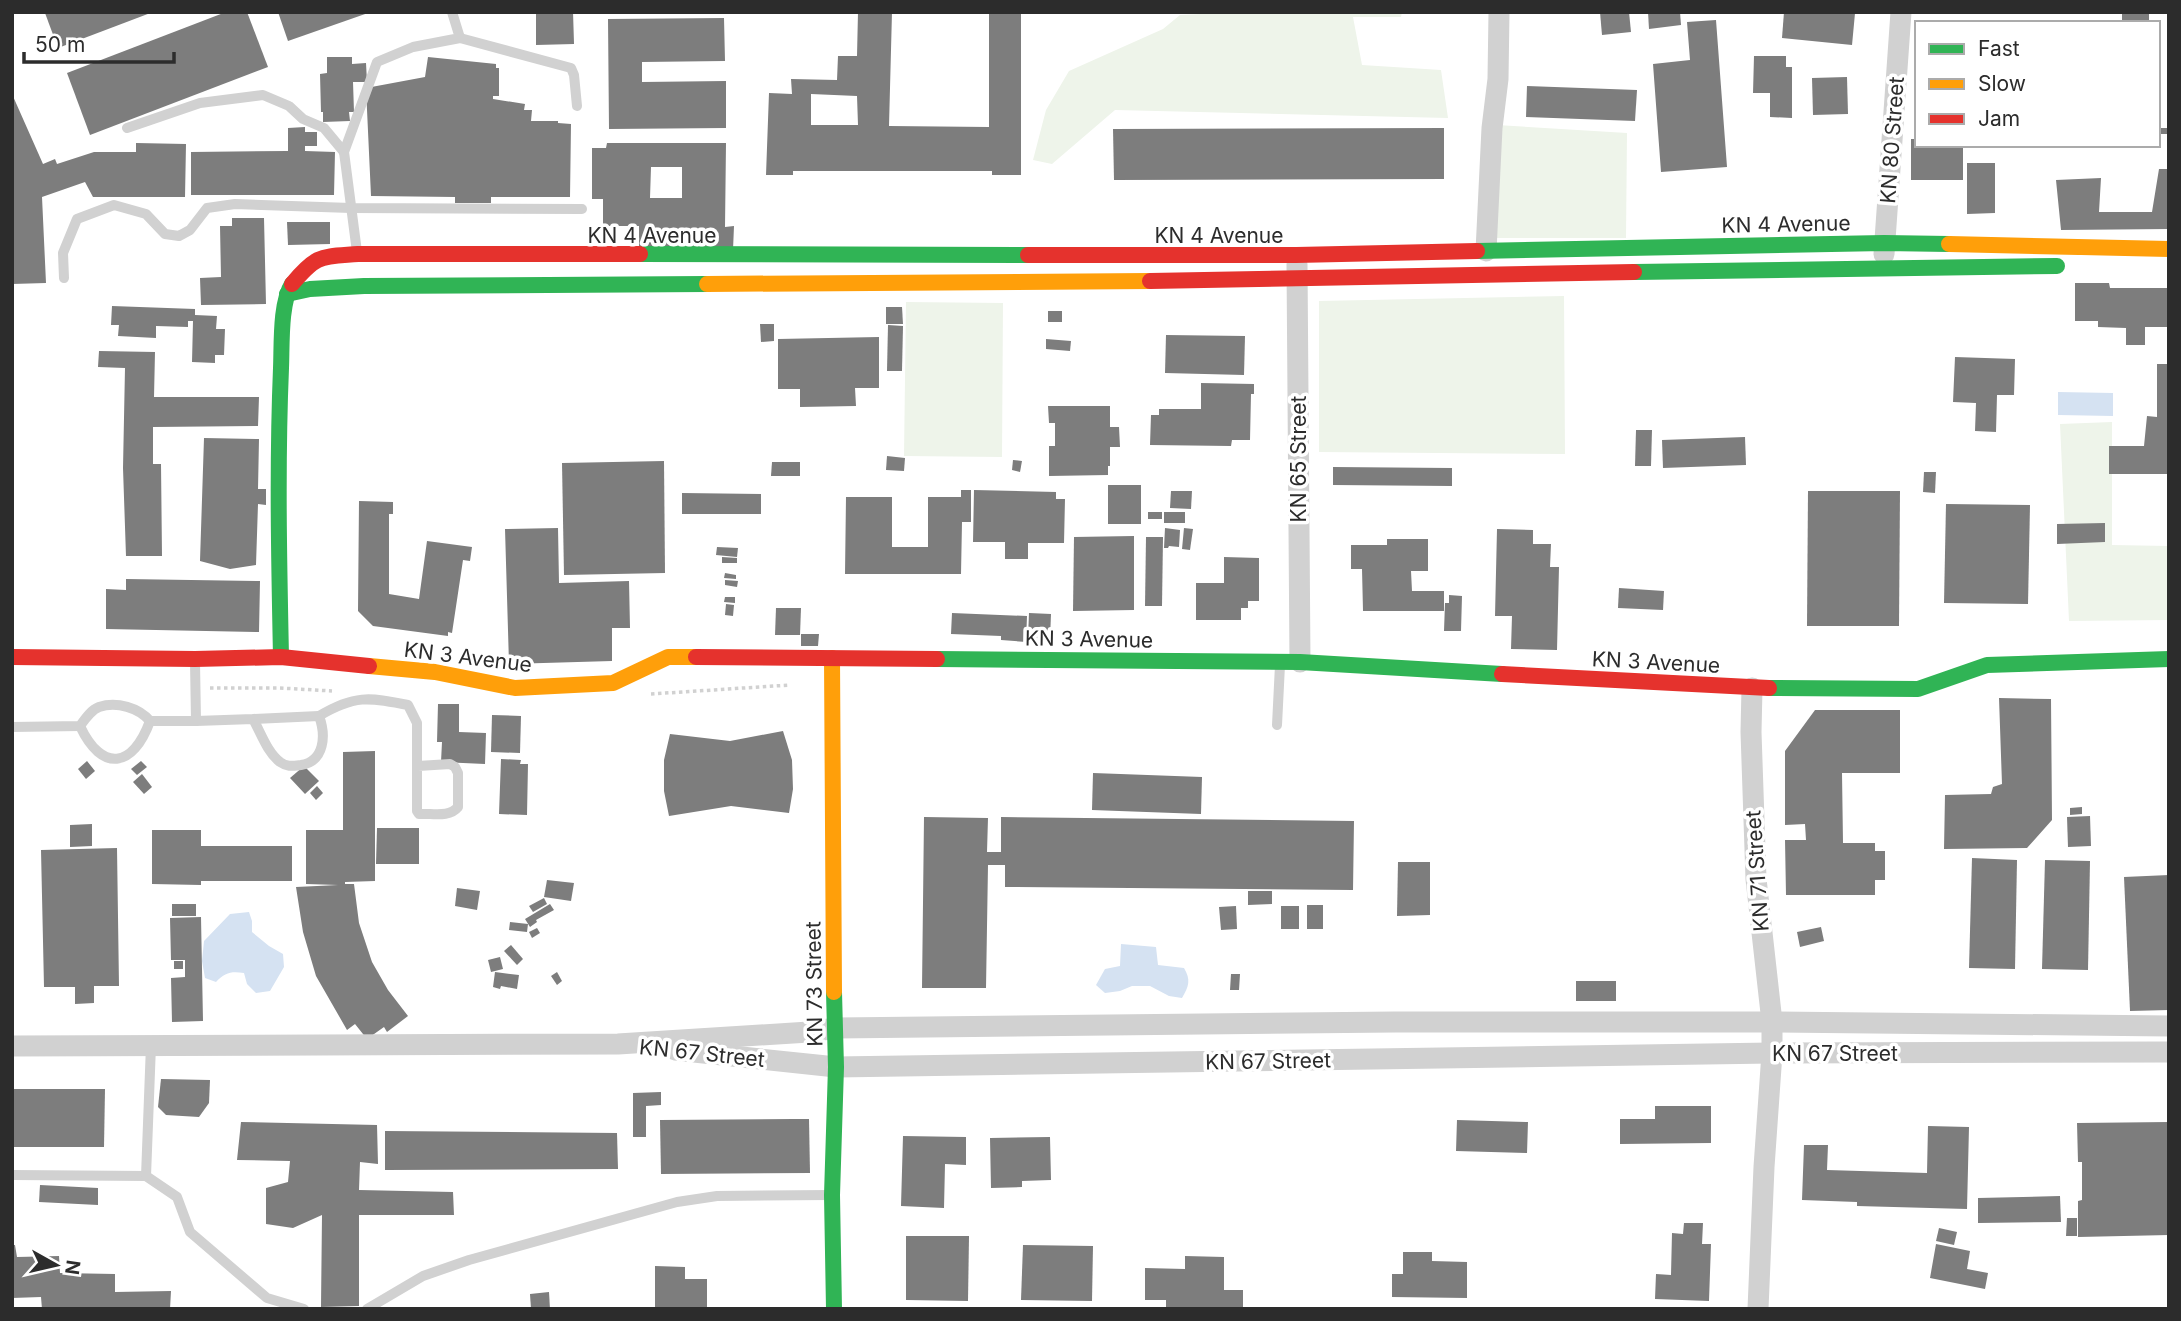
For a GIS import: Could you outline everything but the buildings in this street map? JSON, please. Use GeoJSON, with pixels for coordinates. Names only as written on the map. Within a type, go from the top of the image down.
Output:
{"type":"FeatureCollection","features":[{"type":"Feature","properties":{"kind":"street"},"geometry":{"type":"LineString","coordinates":[[1486,251],[1492,128],[1498,79],[1499,12]]}},
{"type":"Feature","properties":{"kind":"street","name":"KN 80 Street"},"geometry":{"type":"LineString","coordinates":[[1883,268],[1901,12]]}},
{"type":"Feature","properties":{"kind":"street","name":"KN 4 Avenue"},"geometry":{"type":"LineString","coordinates":[[287,293],[305,268],[321,257],[358,254],[1296,255],[1884,243],[2169,249]]}},
{"type":"Feature","properties":{"kind":"street","name":"KN 65 Street"},"geometry":{"type":"LineString","coordinates":[[1290,662],[1296,255]]}},
{"type":"Feature","properties":{"kind":"street"},"geometry":{"type":"LineString","coordinates":[[1132,281],[1133,256]]}},
{"type":"Feature","properties":{"kind":"street"},"geometry":{"type":"LineString","coordinates":[[281,657],[278,499],[282,335],[287,293],[364,286],[1132,281],[2074,266]]}},
{"type":"Feature","properties":{"kind":"street","name":"KN 3 Avenue"},"geometry":{"type":"LineString","coordinates":[[12,657],[281,657],[435,672],[515,688],[612,683],[668,657],[1290,662],[1752,688],[1918,689],[1987,665],[2169,659]]}},
{"type":"Feature","properties":{"kind":"street","name":"KN 73 Street"},"geometry":{"type":"LineString","coordinates":[[832,658],[836,1028],[832,1195],[834,1309]]}},
{"type":"Feature","properties":{"kind":"street","name":"KN 71 Street"},"geometry":{"type":"LineString","coordinates":[[1752,688],[1756,879],[1772,1022],[1758,1309]]}},
{"type":"Feature","properties":{"kind":"street","name":"KN 67 Street"},"geometry":{"type":"LineString","coordinates":[[618,1044],[836,1028],[1381,1022],[2169,1026]]}},
{"type":"Feature","properties":{"kind":"street"},"geometry":{"type":"LineString","coordinates":[[12,1046],[618,1044]]}},
{"type":"Feature","properties":{"kind":"street","name":"KN 67 Street"},"geometry":{"type":"LineString","coordinates":[[618,1044],[836,1067],[1772,1053],[2169,1052]]}},
{"type":"Feature","properties":{"kind":"lane"},"geometry":{"type":"LineString","coordinates":[[452,12],[460,38]]}},
{"type":"Feature","properties":{"kind":"lane"},"geometry":{"type":"LineString","coordinates":[[358,254],[344,152],[377,62],[413,47],[460,38],[571,68],[577,106]]}},
{"type":"Feature","properties":{"kind":"lane"},"geometry":{"type":"LineString","coordinates":[[127,128],[200,103],[263,95],[289,106],[303,118],[324,128],[344,152]]}},
{"type":"Feature","properties":{"kind":"lane"},"geometry":{"type":"LineString","coordinates":[[64,278],[64,253],[77,219],[114,205],[146,214],[165,234],[179,236],[190,230],[207,208],[235,204],[351,208],[582,209]]}},
{"type":"Feature","properties":{"kind":"lane"},"geometry":{"type":"LineString","coordinates":[[195,659],[196,721]]}},
{"type":"Feature","properties":{"kind":"lane"},"geometry":{"type":"LineString","coordinates":[[1277,725],[1290,662]]}},
{"type":"Feature","properties":{"kind":"lane"},"geometry":{"type":"LineString","coordinates":[[80,726],[98,707],[113,705],[142,712],[150,721],[196,721],[319,716],[338,704],[356,699],[378,699],[408,705],[417,723],[419,814],[449,814],[455,811],[458,807],[458,773],[455,766],[418,766]]}},
{"type":"Feature","properties":{"kind":"lane"},"geometry":{"type":"LineString","coordinates":[[253,719],[270,752],[278,761],[289,767],[309,764],[321,751],[324,729],[319,716]]}},
{"type":"Feature","properties":{"kind":"lane"},"geometry":{"type":"LineString","coordinates":[[80,726],[96,752],[111,759],[124,758],[133,752],[144,737],[150,721]]}},
{"type":"Feature","properties":{"kind":"lane"},"geometry":{"type":"LineString","coordinates":[[12,727],[80,726]]}},
{"type":"Feature","properties":{"kind":"lane"},"geometry":{"type":"LineString","coordinates":[[146,1176],[150,1045]]}},
{"type":"Feature","properties":{"kind":"lane"},"geometry":{"type":"LineString","coordinates":[[12,1175],[146,1176],[177,1197],[190,1232],[267,1298],[304,1309]]}},
{"type":"Feature","properties":{"kind":"lane"},"geometry":{"type":"LineString","coordinates":[[367,1309],[423,1276],[469,1260],[677,1202],[717,1196],[832,1195]]}},
{"type":"Feature","properties":{"kind":"shaded area"},"geometry":{"type":"Polygon","coordinates":[[[1241,12],[1402,12],[1401,17],[1353,17],[1362,65],[1441,70],[1448,118],[1115,110],[1052,164],[1033,160],[1046,110],[1069,71],[1163,29],[1180,15],[1241,12]]]}},
{"type":"Feature","properties":{"kind":"shaded area"},"geometry":{"type":"Polygon","coordinates":[[[1497,125],[1627,133],[1626,238],[1493,238],[1497,125]]]}},
{"type":"Feature","properties":{"kind":"shaded area"},"geometry":{"type":"Polygon","coordinates":[[[1564,296],[1565,454],[1319,452],[1319,301],[1564,296]]]}},
{"type":"Feature","properties":{"kind":"shaded area"},"geometry":{"type":"Polygon","coordinates":[[[906,302],[1003,303],[1002,457],[904,456],[906,302]]]}},
{"type":"Feature","properties":{"kind":"shaded area"},"geometry":{"type":"Polygon","coordinates":[[[2112,422],[2112,545],[2169,546],[2169,620],[2069,621],[2060,424],[2112,422]]]}},
{"type":"Feature","properties":{"kind":"water"},"geometry":{"type":"Polygon","coordinates":[[[2058,392],[2113,393],[2113,416],[2058,415],[2058,392]]]}},
{"type":"Feature","properties":{"kind":"water"},"geometry":{"type":"Polygon","coordinates":[[[249,912],[252,932],[283,954],[284,967],[270,991],[256,993],[247,984],[244,973],[229,973],[216,982],[205,978],[202,961],[204,941],[230,914],[249,912]]]}},
{"type":"Feature","properties":{"kind":"water"},"geometry":{"type":"Polygon","coordinates":[[[1121,944],[1156,947],[1158,965],[1184,968],[1188,983],[1182,998],[1169,996],[1150,986],[1132,986],[1105,993],[1096,985],[1105,969],[1120,966],[1121,944]]]}},
{"type":"Feature","properties":{"kind":"traffic: fast"},"geometry":{"type":"LineString","coordinates":[[1477,251],[1949,244]]}},
{"type":"Feature","properties":{"kind":"traffic: fast"},"geometry":{"type":"LineString","coordinates":[[640,254],[1028,255]]}},
{"type":"Feature","properties":{"kind":"traffic: fast"},"geometry":{"type":"LineString","coordinates":[[1634,272],[2057,266]]}},
{"type":"Feature","properties":{"kind":"traffic: fast"},"geometry":{"type":"LineString","coordinates":[[281,657],[279,476],[282,336],[285,302],[292,284]]}},
{"type":"Feature","properties":{"kind":"traffic: fast"},"geometry":{"type":"LineString","coordinates":[[287,294],[310,289],[364,286],[707,284]]}},
{"type":"Feature","properties":{"kind":"traffic: fast"},"geometry":{"type":"LineString","coordinates":[[937,659],[1300,662],[1502,674]]}},
{"type":"Feature","properties":{"kind":"traffic: fast"},"geometry":{"type":"LineString","coordinates":[[1769,688],[1918,689],[1987,665],[2169,659]]}},
{"type":"Feature","properties":{"kind":"traffic: fast"},"geometry":{"type":"LineString","coordinates":[[834,992],[834,1309]]}},
{"type":"Feature","properties":{"kind":"traffic: slow"},"geometry":{"type":"LineString","coordinates":[[1949,244],[2169,249]]}},
{"type":"Feature","properties":{"kind":"traffic: slow"},"geometry":{"type":"LineString","coordinates":[[707,284],[1150,281]]}},
{"type":"Feature","properties":{"kind":"traffic: slow"},"geometry":{"type":"LineString","coordinates":[[369,666],[435,672],[515,688],[613,683],[668,657],[696,657]]}},
{"type":"Feature","properties":{"kind":"traffic: slow"},"geometry":{"type":"LineString","coordinates":[[832,658],[834,992]]}},
{"type":"Feature","properties":{"kind":"traffic: jam"},"geometry":{"type":"LineString","coordinates":[[1028,255],[1296,255],[1477,251]]}},
{"type":"Feature","properties":{"kind":"traffic: jam"},"geometry":{"type":"LineString","coordinates":[[292,284],[320,259],[358,254],[640,254]]}},
{"type":"Feature","properties":{"kind":"traffic: jam"},"geometry":{"type":"LineString","coordinates":[[1150,281],[1634,272]]}},
{"type":"Feature","properties":{"kind":"traffic: jam"},"geometry":{"type":"LineString","coordinates":[[12,657],[281,657],[369,666]]}},
{"type":"Feature","properties":{"kind":"traffic: jam"},"geometry":{"type":"LineString","coordinates":[[696,657],[937,659]]}},
{"type":"Feature","properties":{"kind":"traffic: jam"},"geometry":{"type":"LineString","coordinates":[[1502,674],[1769,688]]}}]}
